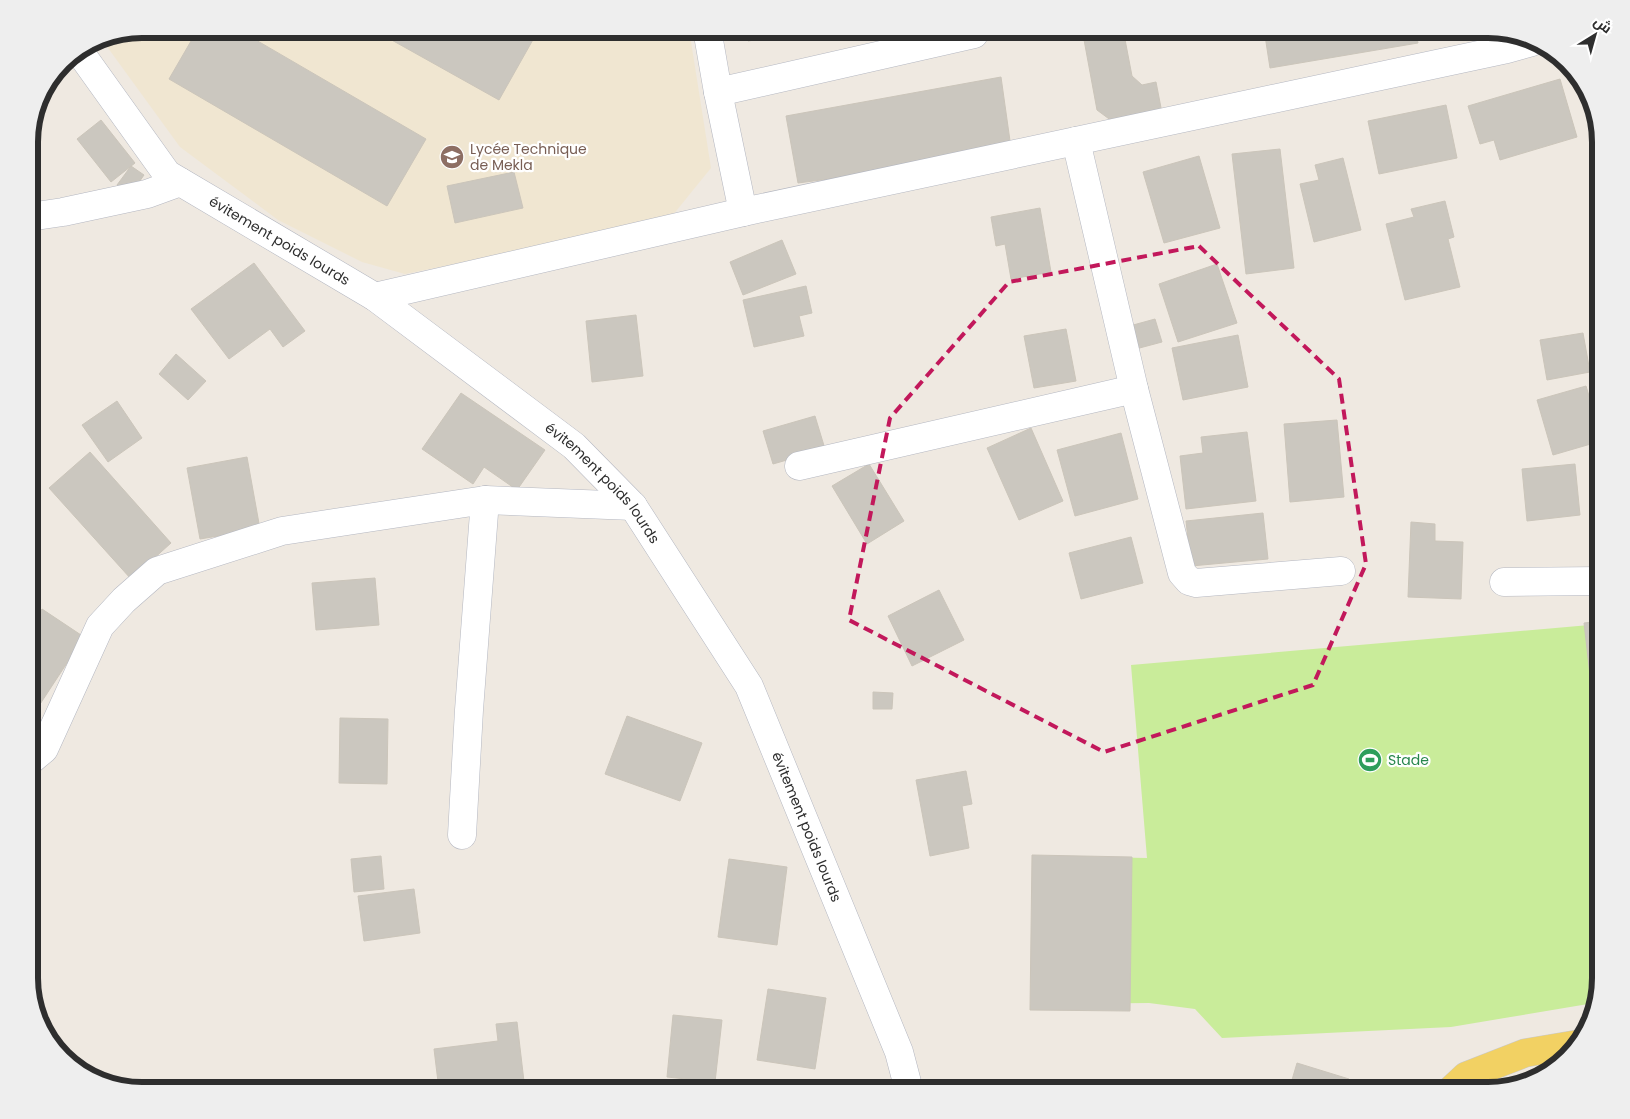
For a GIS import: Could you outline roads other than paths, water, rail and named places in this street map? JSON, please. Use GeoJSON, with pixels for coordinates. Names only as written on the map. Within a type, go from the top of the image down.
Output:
{"type":"FeatureCollection","features":[{"type":"Feature","properties":{"kind":"main road"},"geometry":{"type":"LineString","coordinates":[[1460,1082],[1466,1076],[1525,1053],[1567,1046]]}},
{"type":"Feature","properties":{"kind":"street"},"geometry":{"type":"LineString","coordinates":[[709,38],[743,212]]}},
{"type":"Feature","properties":{"kind":"street"},"geometry":{"type":"LineString","coordinates":[[718,92],[956,38]]}},
{"type":"Feature","properties":{"kind":"street"},"geometry":{"type":"LineString","coordinates":[[375,297],[743,212],[1076,141],[1513,41]]}},
{"type":"Feature","properties":{"kind":"street","name":"évitement poids lourds"},"geometry":{"type":"LineString","coordinates":[[82,56],[167,174],[375,297],[574,446],[633,506],[750,686],[899,1052],[907,1082]]}},
{"type":"Feature","properties":{"kind":"street"},"geometry":{"type":"LineString","coordinates":[[1076,141],[1134,389],[1182,573],[1189,581],[1196,583],[1341,571]]}},
{"type":"Feature","properties":{"kind":"street"},"geometry":{"type":"LineString","coordinates":[[38,216],[147,194],[180,182]]}},
{"type":"Feature","properties":{"kind":"street"},"geometry":{"type":"LineString","coordinates":[[798,466],[1134,389]]}},
{"type":"Feature","properties":{"kind":"street"},"geometry":{"type":"LineString","coordinates":[[462,835],[469,710],[485,500]]}},
{"type":"Feature","properties":{"kind":"street"},"geometry":{"type":"LineString","coordinates":[[38,754],[44,749],[100,626],[124,600],[157,571],[282,531],[485,500],[633,506]]}},
{"type":"Feature","properties":{"kind":"street"},"geometry":{"type":"LineString","coordinates":[[1504,582],[1592,581]]}},
{"type":"Feature","properties":{"kind":"place","name":"Lycée Technique de Mekla"},"geometry":{"type":"Point","coordinates":[452,157]}},
{"type":"Feature","properties":{"kind":"place","name":"Stade"},"geometry":{"type":"Point","coordinates":[1370,760]}}]}
